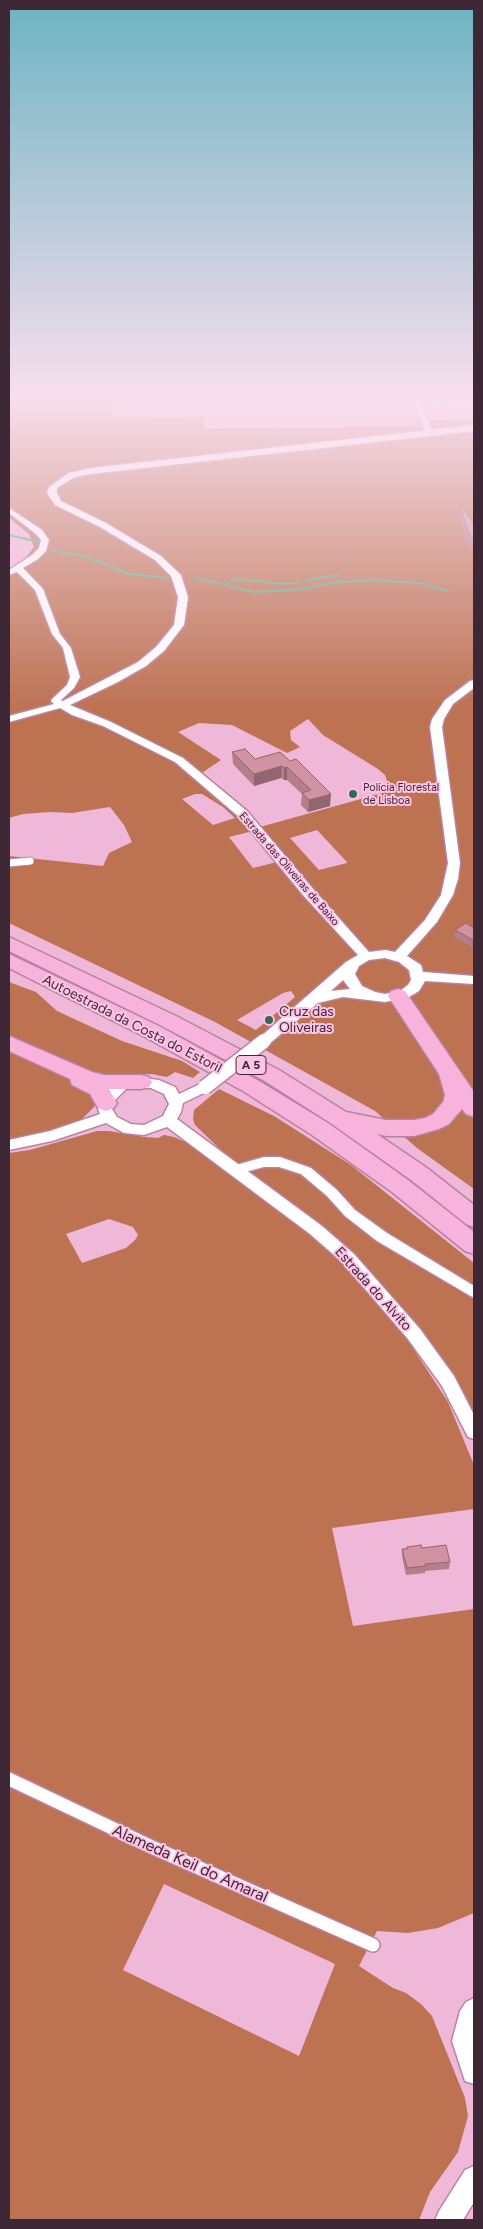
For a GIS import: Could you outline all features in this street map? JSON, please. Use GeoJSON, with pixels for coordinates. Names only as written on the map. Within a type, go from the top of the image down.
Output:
{"type":"FeatureCollection","features":[{"type":"Feature","properties":{"kind":"highway","name":"Autoestrada da Costa do Estoril"},"geometry":{"type":"LineString","coordinates":[[9,943],[169,1021],[271,1075],[337,1117],[419,1174],[474,1218]]}},
{"type":"Feature","properties":{"kind":"highway","name":"Autoestrada da Costa do Estoril"},"geometry":{"type":"LineString","coordinates":[[9,960],[153,1032],[259,1091],[320,1129],[400,1186],[474,1245]]}},
{"type":"Feature","properties":{"kind":"highway"},"geometry":{"type":"LineString","coordinates":[[9,974],[53,982]]}},
{"type":"Feature","properties":{"kind":"highway"},"geometry":{"type":"LineString","coordinates":[[398,996],[474,1109]]}},
{"type":"Feature","properties":{"kind":"highway"},"geometry":{"type":"LineString","coordinates":[[9,1043],[85,1077],[104,1082],[141,1082]]}},
{"type":"Feature","properties":{"kind":"highway"},"geometry":{"type":"LineString","coordinates":[[9,1048],[91,1086],[101,1093],[107,1110]]}},
{"type":"Feature","properties":{"kind":"highway"},"geometry":{"type":"LineString","coordinates":[[337,1117],[386,1128],[414,1128],[431,1124],[440,1119],[454,1104],[456,1095],[450,1074]]}},
{"type":"Feature","properties":{"kind":"street"},"geometry":{"type":"LineString","coordinates":[[9,719],[61,704],[114,680],[142,664],[160,650],[179,625],[183,597],[176,575],[158,558],[103,525],[57,501]]}},
{"type":"Feature","properties":{"kind":"street"},"geometry":{"type":"LineString","coordinates":[[9,510],[40,532],[45,540],[43,549],[19,569],[9,573]]}},
{"type":"Feature","properties":{"kind":"street"},"geometry":{"type":"LineString","coordinates":[[19,569],[39,589],[56,634],[68,648],[75,677],[71,686],[57,699],[56,701],[61,704]]}},
{"type":"Feature","properties":{"kind":"street"},"geometry":{"type":"LineString","coordinates":[[398,957],[430,922],[447,895],[452,880],[454,864],[436,726],[438,719],[449,702],[474,683]]}},
{"type":"Feature","properties":{"kind":"street","name":"Estrada das Oliveiras de Baixo"},"geometry":{"type":"LineString","coordinates":[[61,704],[71,711],[107,724],[178,760],[243,814],[308,892],[366,956]]}},
{"type":"Feature","properties":{"kind":"street"},"geometry":{"type":"LineString","coordinates":[[9,863],[30,861]]}},
{"type":"Feature","properties":{"kind":"street"},"geometry":{"type":"LineString","coordinates":[[175,1100],[193,1094],[205,1087],[264,1041],[353,964],[366,956],[385,954],[398,957],[412,965],[419,976]]}},
{"type":"Feature","properties":{"kind":"street"},"geometry":{"type":"LineString","coordinates":[[353,964],[348,974],[352,985],[357,990],[372,996]]}},
{"type":"Feature","properties":{"kind":"street"},"geometry":{"type":"LineString","coordinates":[[419,976],[474,980]]}},
{"type":"Feature","properties":{"kind":"street"},"geometry":{"type":"LineString","coordinates":[[314,999],[343,993],[385,998],[398,996],[414,988],[419,976]]}},
{"type":"Feature","properties":{"kind":"street"},"geometry":{"type":"LineString","coordinates":[[141,1082],[160,1085],[170,1092],[175,1100],[174,1112],[168,1120],[158,1126],[136,1130],[117,1124],[107,1110],[111,1093],[121,1086],[141,1082]]}},
{"type":"Feature","properties":{"kind":"street"},"geometry":{"type":"LineString","coordinates":[[9,1145],[52,1136],[107,1110]]}},
{"type":"Feature","properties":{"kind":"street","name":"Estrada do Alvito"},"geometry":{"type":"LineString","coordinates":[[168,1120],[316,1230],[366,1276],[414,1334],[448,1382],[474,1432]]}},
{"type":"Feature","properties":{"kind":"street"},"geometry":{"type":"LineString","coordinates":[[234,1170],[264,1162],[280,1162],[306,1171],[332,1193],[350,1212],[382,1237],[474,1293]]}},
{"type":"Feature","properties":{"kind":"street","name":"Alameda Keil do Amaral"},"geometry":{"type":"LineString","coordinates":[[9,1779],[154,1848],[373,1945]]}},
{"type":"Feature","properties":{"kind":"street"},"geometry":{"type":"LineString","coordinates":[[473,2067],[466,2052],[464,2030],[474,2010]]}},
{"type":"Feature","properties":{"kind":"street"},"geometry":{"type":"LineString","coordinates":[[448,2220],[474,2179]]}},
{"type":"Feature","properties":{"kind":"shaded area"},"geometry":{"type":"Polygon","coordinates":[[[9,501],[474,501],[474,945],[472,947],[474,948],[474,1189],[417,1148],[375,1111],[215,1022],[9,923],[9,856],[103,866],[109,853],[132,842],[124,825],[110,807],[72,813],[23,814],[9,818],[9,570],[23,561],[34,547],[29,534],[9,518],[9,501]],[[308,719],[290,731],[291,740],[300,747],[287,753],[232,725],[199,723],[178,732],[221,760],[200,774],[252,816],[260,827],[386,792],[382,787],[388,783],[385,775],[323,735],[308,719]],[[195,794],[182,799],[213,825],[235,818],[223,807],[202,794],[195,794]],[[317,830],[290,838],[319,870],[347,863],[317,830]],[[253,831],[229,837],[253,868],[277,862],[253,831]],[[291,991],[283,993],[237,1020],[256,1030],[295,997],[291,991]]]}},
{"type":"Feature","properties":{"kind":"shaded area"},"geometry":{"type":"Polygon","coordinates":[[[9,982],[36,992],[57,1011],[122,1041],[182,1061],[200,1072],[193,1078],[175,1072],[167,1077],[152,1074],[106,1076],[94,1107],[79,1122],[24,1138],[9,1140],[9,982]]]}},
{"type":"Feature","properties":{"kind":"shaded area"},"geometry":{"type":"Polygon","coordinates":[[[219,1089],[274,1116],[351,1165],[474,1263],[474,1417],[459,1389],[329,1233],[225,1154],[195,1125],[193,1119],[194,1110],[219,1089]]]}},
{"type":"Feature","properties":{"kind":"shaded area"},"geometry":{"type":"Polygon","coordinates":[[[97,1131],[158,1138],[164,1135],[192,1145],[274,1205],[340,1261],[405,1336],[448,1402],[474,1465],[474,1509],[332,1528],[353,1626],[474,1609],[474,1913],[438,1928],[408,1933],[377,1931],[359,1966],[393,1988],[406,1993],[421,2004],[432,2016],[465,2098],[468,2116],[458,2152],[430,2192],[419,2220],[9,2220],[9,1153],[30,1150],[97,1131]],[[109,1219],[66,1234],[82,1263],[126,1248],[135,1240],[138,1235],[133,1227],[109,1219]],[[164,1884],[123,1970],[299,2056],[335,1964],[164,1884]]]}},
{"type":"Feature","properties":{"kind":"building"},"geometry":{"type":"Polygon","coordinates":[[[463,508],[474,524],[474,536],[470,536],[461,509],[463,508]]]}},
{"type":"Feature","properties":{"kind":"building"},"geometry":{"type":"Polygon","coordinates":[[[245,749],[255,759],[280,752],[290,761],[296,759],[331,794],[309,800],[302,793],[311,790],[287,767],[284,768],[282,766],[254,774],[232,752],[245,749]]]}},
{"type":"Feature","properties":{"kind":"building"},"geometry":{"type":"Polygon","coordinates":[[[466,923],[474,928],[473,940],[455,930],[466,923]]]}},
{"type":"Feature","properties":{"kind":"building"},"geometry":{"type":"Polygon","coordinates":[[[421,1545],[422,1548],[446,1545],[450,1562],[407,1568],[402,1549],[421,1545]]]}},
{"type":"Feature","properties":{"kind":"waterway"},"geometry":{"type":"LineString","coordinates":[[9,535],[39,542]]}},
{"type":"Feature","properties":{"kind":"waterway"},"geometry":{"type":"LineString","coordinates":[[53,551],[85,556],[129,574],[169,578]]}},
{"type":"Feature","properties":{"kind":"waterway"},"geometry":{"type":"LineString","coordinates":[[307,580],[339,575]]}},
{"type":"Feature","properties":{"kind":"waterway"},"geometry":{"type":"LineString","coordinates":[[195,578],[254,592],[296,590],[340,582],[371,580],[420,583],[448,591]]}},
{"type":"Feature","properties":{"kind":"waterway"},"geometry":{"type":"LineString","coordinates":[[225,585],[235,579],[285,584],[300,582]]}},
{"type":"Feature","properties":{"kind":"place","name":"Polícia Florestal de Lisboa"},"geometry":{"type":"Point","coordinates":[353,794]}},
{"type":"Feature","properties":{"kind":"place","name":"Cruz das Oliveiras"},"geometry":{"type":"Point","coordinates":[269,1020]}}]}
